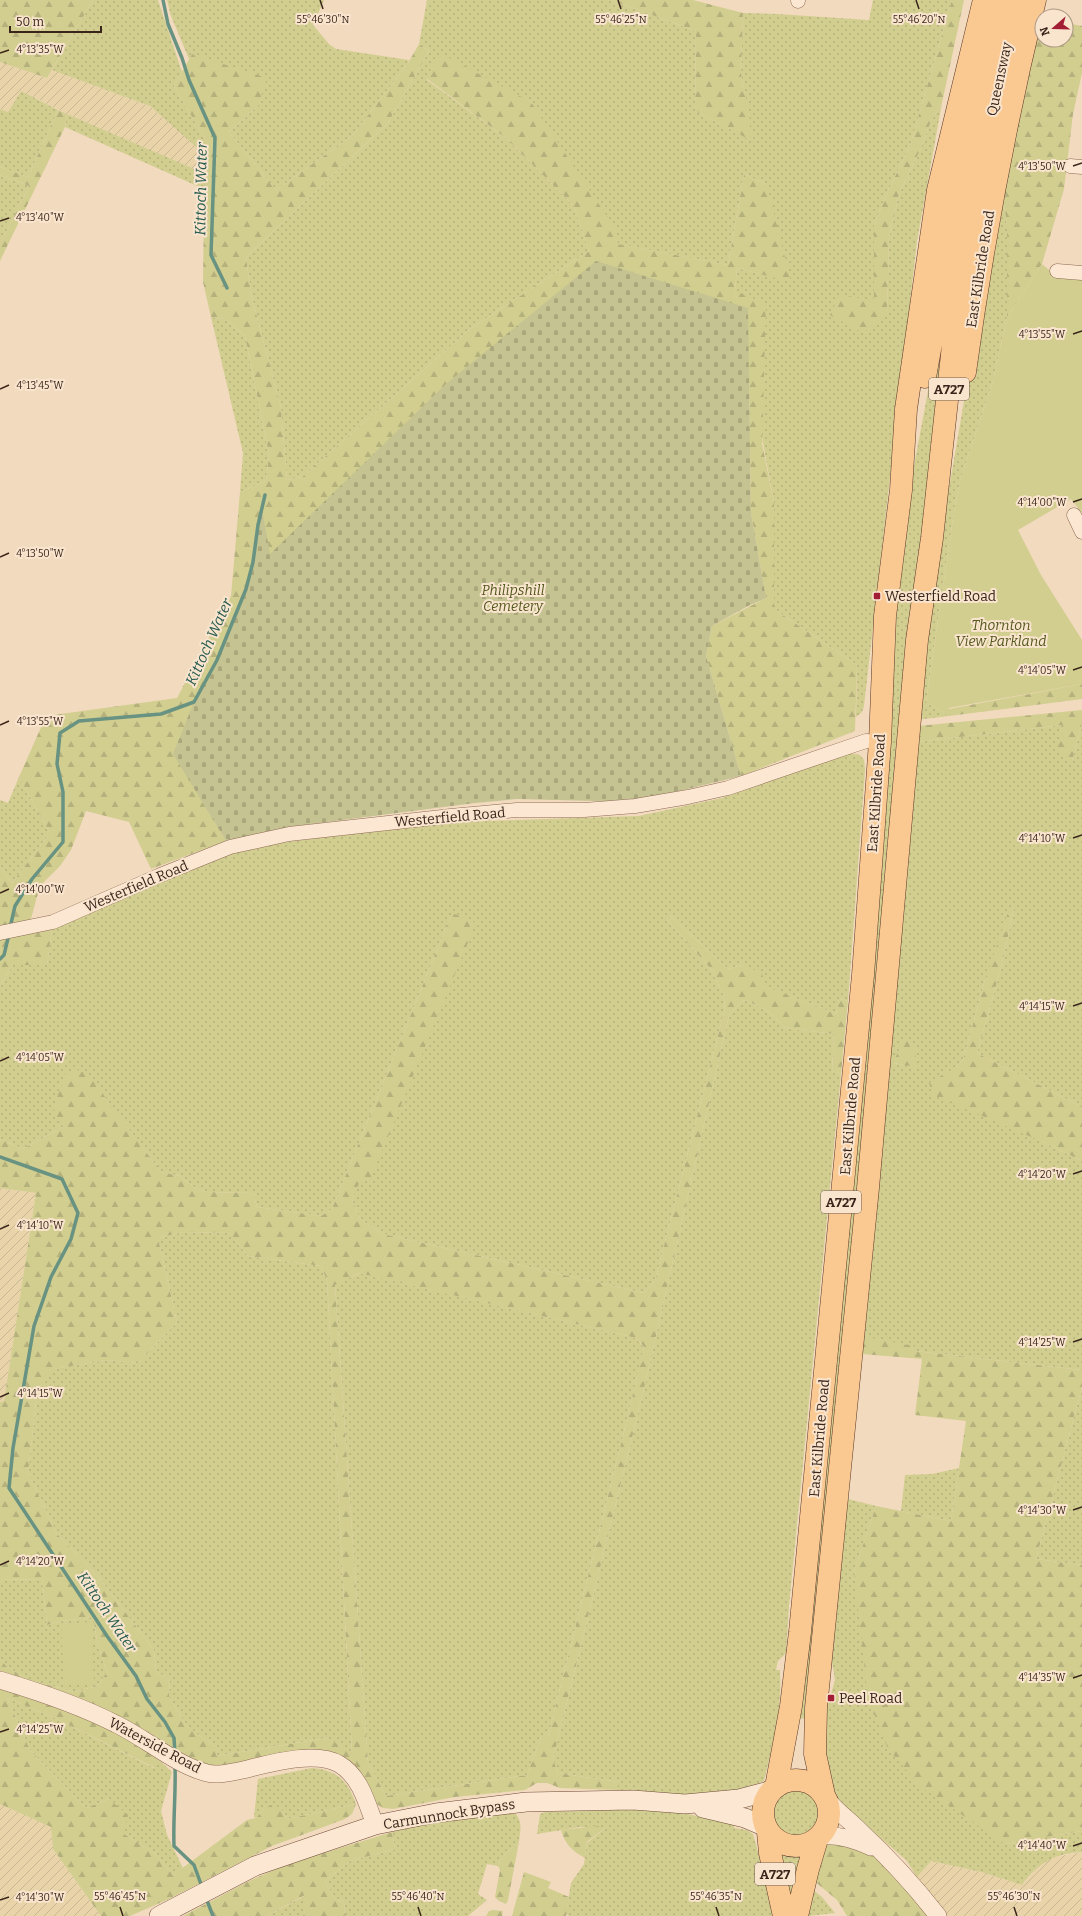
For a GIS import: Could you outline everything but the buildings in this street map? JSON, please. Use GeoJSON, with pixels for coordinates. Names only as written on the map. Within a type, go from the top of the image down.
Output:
{"type":"FeatureCollection","features":[{"type":"Feature","properties":{"kind":"main road","name":"East Kilbride Road"},"geometry":{"type":"LineString","coordinates":[[775,1788],[790,1712],[800,1632],[863,975],[880,742],[885,616],[901,490],[906,409],[938,190],[984,0]]}},
{"type":"Feature","properties":{"kind":"main road","name":"Queensway"},"geometry":{"type":"LineString","coordinates":[[975,151],[980,80],[1000,0]]}},
{"type":"Feature","properties":{"kind":"main road","name":"Queensway"},"geometry":{"type":"LineString","coordinates":[[975,151],[992,107],[1017,0]]}},
{"type":"Feature","properties":{"kind":"main road","name":"East Kilbride Road"},"geometry":{"type":"LineString","coordinates":[[825,1797],[815,1754],[816,1708],[868,1188],[913,679],[922,599],[932,538],[961,403],[988,216],[1012,95],[1035,0]]}},
{"type":"Feature","properties":{"kind":"main road","name":"East Kilbride Road"},"geometry":{"type":"LineString","coordinates":[[901,490],[959,238],[975,151]]}},
{"type":"Feature","properties":{"kind":"main road","name":"East Kilbride Road"},"geometry":{"type":"LineString","coordinates":[[932,538],[955,327],[959,238]]}},
{"type":"Feature","properties":{"kind":"main road"},"geometry":{"type":"LineString","coordinates":[[804,1781],[817,1787],[825,1797],[830,1817],[828,1825],[819,1837],[807,1845],[792,1846],[783,1844],[767,1830],[764,1820],[765,1804],[775,1788],[786,1782],[804,1781]]}},
{"type":"Feature","properties":{"kind":"main road","name":"Carmunnock Bypass"},"geometry":{"type":"LineString","coordinates":[[685,1804],[739,1799],[775,1788]]}},
{"type":"Feature","properties":{"kind":"main road","name":"Carmunnock Bypass"},"geometry":{"type":"LineString","coordinates":[[163,1914],[255,1866],[375,1825],[436,1813],[526,1802],[633,1800],[685,1804],[745,1818],[767,1830]]}},
{"type":"Feature","properties":{"kind":"main road","name":"A727"},"geometry":{"type":"LineString","coordinates":[[767,1830],[770,1853],[784,1916]]}},
{"type":"Feature","properties":{"kind":"main road","name":"A727"},"geometry":{"type":"LineString","coordinates":[[797,1916],[808,1869],[819,1837]]}},
{"type":"Feature","properties":{"kind":"street"},"geometry":{"type":"LineString","coordinates":[[1057,272],[1082,273]]}},
{"type":"Feature","properties":{"kind":"street"},"geometry":{"type":"LineString","coordinates":[[1074,515],[1082,532]]}},
{"type":"Feature","properties":{"kind":"street","name":"Westerfield Road"},"geometry":{"type":"LineString","coordinates":[[0,933],[53,922],[158,876],[230,847],[289,834],[518,810],[584,810],[673,800],[728,788],[866,741],[880,742]]}},
{"type":"Feature","properties":{"kind":"street","name":"Waterside Road"},"geometry":{"type":"LineString","coordinates":[[0,1680],[62,1699],[117,1724],[168,1755],[191,1767],[208,1773],[230,1773],[295,1760],[318,1758],[339,1764],[358,1781],[375,1825]]}},
{"type":"Feature","properties":{"kind":"street"},"geometry":{"type":"LineString","coordinates":[[825,1797],[835,1810],[859,1830],[907,1877],[938,1916]]}},
{"type":"Feature","properties":{"kind":"street"},"geometry":{"type":"LineString","coordinates":[[819,1837],[842,1836],[855,1840],[880,1852]]}},
{"type":"Feature","properties":{"kind":"shaded area"},"geometry":{"type":"Polygon","coordinates":[[[0,62],[47,78],[52,70],[150,106],[205,155],[204,173],[67,114],[21,91],[8,112],[0,109],[0,62]]]}},
{"type":"Feature","properties":{"kind":"shaded area"},"geometry":{"type":"Polygon","coordinates":[[[0,1188],[36,1193],[4,1401],[0,1402],[0,1188]]]}},
{"type":"Feature","properties":{"kind":"shaded area"},"geometry":{"type":"Polygon","coordinates":[[[0,1804],[52,1827],[53,1849],[101,1916],[0,1916],[0,1804]]]}},
{"type":"Feature","properties":{"kind":"shaded area"},"geometry":{"type":"Polygon","coordinates":[[[1082,1852],[1082,1916],[938,1916],[911,1882],[931,1861],[981,1872],[1022,1885],[1040,1864],[1055,1857],[1082,1852]]]}},
{"type":"Feature","properties":{"kind":"green space"},"geometry":{"type":"Polygon","coordinates":[[[0,0],[93,0],[47,78],[0,62],[0,0]]]}},
{"type":"Feature","properties":{"kind":"green space"},"geometry":{"type":"Polygon","coordinates":[[[93,0],[158,0],[182,72],[174,86],[205,139],[205,155],[150,106],[52,70],[93,0]]]}},
{"type":"Feature","properties":{"kind":"green space"},"geometry":{"type":"Polygon","coordinates":[[[167,0],[324,0],[313,25],[329,44],[336,49],[409,60],[353,135],[276,190],[229,132],[258,106],[192,54],[189,59],[171,16],[167,0]]]}},
{"type":"Feature","properties":{"kind":"green space"},"geometry":{"type":"Polygon","coordinates":[[[427,0],[611,0],[696,31],[695,111],[753,141],[741,73],[743,13],[869,20],[873,0],[952,0],[910,146],[886,195],[874,225],[874,303],[887,313],[889,237],[899,194],[920,150],[931,121],[942,103],[917,241],[864,706],[862,712],[856,717],[857,665],[774,609],[774,503],[735,291],[737,268],[765,275],[767,185],[744,174],[728,265],[617,244],[531,102],[426,79],[507,139],[574,206],[589,251],[470,329],[302,477],[287,480],[281,408],[251,294],[246,257],[388,123],[429,51],[419,44],[427,0]]]}},
{"type":"Feature","properties":{"kind":"green space"},"geometry":{"type":"Polygon","coordinates":[[[611,0],[693,0],[743,13],[741,73],[754,142],[695,111],[696,31],[611,0]]]}},
{"type":"Feature","properties":{"kind":"green space"},"geometry":{"type":"Polygon","coordinates":[[[952,0],[964,0],[942,103],[931,121],[920,150],[899,194],[889,237],[887,313],[863,333],[830,315],[840,294],[874,302],[874,225],[886,195],[910,146],[952,0]]]}},
{"type":"Feature","properties":{"kind":"green space"},"geometry":{"type":"Polygon","coordinates":[[[1074,24],[1082,26],[1082,73],[1073,114],[1064,189],[1042,264],[1007,317],[1007,225],[1001,185],[1034,28],[1034,48],[1074,48],[1074,24]]]}},
{"type":"Feature","properties":{"kind":"green space"},"geometry":{"type":"Polygon","coordinates":[[[419,44],[429,51],[388,123],[246,257],[251,294],[281,408],[287,480],[302,477],[470,329],[589,251],[574,206],[507,139],[426,78],[440,53],[531,102],[616,230],[618,244],[728,265],[744,174],[767,185],[791,282],[737,268],[735,291],[766,304],[762,443],[774,503],[774,609],[857,665],[855,731],[741,776],[706,656],[712,626],[766,598],[751,513],[748,308],[174,754],[226,841],[151,869],[129,822],[86,811],[71,850],[60,866],[40,886],[29,926],[53,922],[47,965],[13,965],[0,986],[0,867],[12,883],[50,833],[19,777],[46,716],[177,698],[231,596],[240,492],[266,481],[269,454],[245,336],[225,319],[211,317],[203,282],[205,139],[174,86],[192,54],[267,78],[258,106],[229,132],[276,190],[353,135],[408,63],[419,44]]]}},
{"type":"Feature","properties":{"kind":"green space"},"geometry":{"type":"Polygon","coordinates":[[[21,91],[58,110],[28,177],[0,167],[0,109],[8,112],[21,91]]]}},
{"type":"Feature","properties":{"kind":"green space"},"geometry":{"type":"Polygon","coordinates":[[[58,110],[67,114],[65,127],[0,261],[0,244],[29,186],[0,175],[0,167],[28,177],[58,110]]]}},
{"type":"Feature","properties":{"kind":"green space"},"geometry":{"type":"Polygon","coordinates":[[[67,114],[204,173],[204,189],[65,127],[67,114]]]}},
{"type":"Feature","properties":{"kind":"green space"},"geometry":{"type":"Polygon","coordinates":[[[0,175],[29,186],[0,244],[0,175]]]}},
{"type":"Feature","properties":{"kind":"green space"},"geometry":{"type":"Polygon","coordinates":[[[1001,185],[1007,225],[1007,317],[993,381],[960,481],[955,505],[926,702],[949,716],[916,720],[924,623],[951,477],[1001,185]]]}},
{"type":"Feature","properties":{"kind":"green space"},"geometry":{"type":"Polygon","coordinates":[[[956,242],[941,405],[906,642],[890,840],[807,1719],[798,1718],[890,666],[913,471],[956,242]]]}},
{"type":"Feature","properties":{"kind":"green space","name":"Philipshill Cemetery"},"geometry":{"type":"Polygon","coordinates":[[[596,261],[748,308],[751,513],[766,598],[712,626],[706,656],[741,776],[634,802],[517,799],[475,803],[288,827],[226,841],[173,754],[194,702],[217,660],[246,589],[253,562],[262,509],[270,554],[446,384],[596,261]]]}},
{"type":"Feature","properties":{"kind":"green space","name":"Thornton View Parkland"},"geometry":{"type":"Polygon","coordinates":[[[1042,264],[1056,276],[1082,279],[1082,513],[1071,499],[1018,530],[1041,575],[1082,640],[1082,684],[949,708],[949,716],[926,702],[955,505],[960,481],[993,381],[1007,317],[1042,264]]]}},
{"type":"Feature","properties":{"kind":"green space"},"geometry":{"type":"Polygon","coordinates":[[[211,317],[225,319],[245,336],[269,454],[266,481],[240,492],[243,453],[211,317]]]}},
{"type":"Feature","properties":{"kind":"green space"},"geometry":{"type":"Polygon","coordinates":[[[1082,684],[1082,699],[949,716],[949,709],[1082,684]]]}},
{"type":"Feature","properties":{"kind":"green space"},"geometry":{"type":"Polygon","coordinates":[[[1082,710],[1082,723],[1072,761],[1056,750],[1064,725],[917,742],[918,726],[1082,710]]]}},
{"type":"Feature","properties":{"kind":"green space"},"geometry":{"type":"Polygon","coordinates":[[[1082,723],[1082,1107],[977,1053],[1002,964],[1014,908],[985,980],[963,1060],[956,1067],[1043,1142],[1082,1161],[1082,1370],[915,1351],[860,1336],[917,742],[1064,725],[1072,761],[1082,723]],[[916,1045],[893,1063],[911,1066],[916,1045]]]}},
{"type":"Feature","properties":{"kind":"green space"},"geometry":{"type":"Polygon","coordinates":[[[844,752],[860,755],[864,760],[865,770],[848,1001],[839,999],[836,1014],[763,986],[742,965],[728,969],[671,916],[668,921],[711,969],[725,998],[724,1012],[655,1281],[644,1293],[383,1234],[360,1219],[352,1200],[452,913],[332,1209],[321,1216],[257,1207],[253,1193],[206,1192],[195,1188],[180,1176],[161,1172],[88,1075],[63,1127],[23,1149],[0,1139],[0,986],[13,965],[47,965],[52,929],[213,857],[279,843],[407,827],[484,821],[639,816],[722,798],[844,752]]]}},
{"type":"Feature","properties":{"kind":"green space"},"geometry":{"type":"Polygon","coordinates":[[[19,777],[50,833],[12,883],[0,867],[0,800],[8,803],[19,777]]]}},
{"type":"Feature","properties":{"kind":"green space"},"geometry":{"type":"Polygon","coordinates":[[[1014,908],[1002,964],[977,1053],[1082,1107],[1082,1161],[1043,1142],[933,1095],[929,1083],[956,1067],[963,1060],[985,980],[1009,910],[1014,908]]]}},
{"type":"Feature","properties":{"kind":"green space"},"geometry":{"type":"Polygon","coordinates":[[[452,913],[476,923],[370,1180],[360,1181],[352,1200],[360,1219],[383,1234],[644,1293],[655,1281],[724,1012],[725,998],[711,969],[668,921],[671,916],[728,969],[742,965],[762,973],[764,986],[836,1014],[839,999],[848,1001],[841,1074],[832,1071],[834,1034],[785,1028],[776,1018],[766,1011],[743,1000],[729,1015],[643,1393],[553,1759],[558,1773],[619,1782],[619,1790],[560,1788],[547,1783],[537,1783],[525,1790],[455,1797],[393,1809],[383,1808],[375,1803],[348,1768],[334,1754],[323,1750],[292,1752],[224,1765],[210,1765],[193,1759],[160,1743],[155,1768],[57,1719],[7,1698],[30,1750],[86,1808],[109,1799],[128,1815],[124,1834],[156,1854],[173,1875],[247,1820],[256,1818],[264,1809],[271,1805],[280,1807],[287,1819],[356,1804],[352,1814],[345,1819],[272,1846],[169,1899],[130,1916],[101,1916],[53,1849],[51,1827],[0,1804],[0,1658],[6,1666],[29,1680],[75,1692],[97,1686],[107,1672],[98,1646],[93,1617],[62,1621],[47,1625],[42,1579],[0,1580],[0,1402],[4,1401],[36,1193],[0,1188],[0,1139],[23,1149],[63,1127],[53,1108],[66,1073],[74,1069],[88,1074],[161,1172],[180,1176],[195,1188],[206,1192],[253,1193],[257,1207],[321,1216],[332,1209],[452,913]],[[183,1232],[158,1238],[177,1322],[138,1363],[106,1360],[54,1369],[37,1394],[28,1473],[57,1534],[97,1575],[154,1650],[156,1671],[170,1680],[169,1696],[187,1727],[218,1748],[216,1756],[327,1738],[352,1752],[327,1280],[321,1266],[248,1256],[230,1233],[183,1232]],[[359,1273],[335,1285],[368,1763],[386,1796],[527,1775],[541,1737],[548,1737],[644,1347],[636,1338],[359,1273]]]}},
{"type":"Feature","properties":{"kind":"green space"},"geometry":{"type":"Polygon","coordinates":[[[743,1000],[766,1011],[776,1018],[785,1028],[834,1034],[832,1071],[841,1074],[789,1606],[786,1653],[778,1661],[776,1670],[780,1670],[780,1699],[776,1726],[764,1781],[747,1788],[711,1795],[673,1795],[619,1790],[619,1782],[558,1773],[553,1759],[643,1393],[729,1015],[743,1000]]]}},
{"type":"Feature","properties":{"kind":"green space"},"geometry":{"type":"Polygon","coordinates":[[[904,1039],[916,1045],[915,1067],[893,1063],[904,1039]]]}},
{"type":"Feature","properties":{"kind":"green space"},"geometry":{"type":"Polygon","coordinates":[[[183,1232],[230,1233],[248,1256],[321,1266],[327,1280],[352,1753],[327,1738],[216,1756],[218,1748],[187,1727],[169,1696],[170,1680],[156,1671],[154,1650],[97,1575],[57,1534],[28,1473],[37,1394],[53,1369],[106,1360],[138,1363],[177,1322],[158,1238],[183,1232]]]}},
{"type":"Feature","properties":{"kind":"green space"},"geometry":{"type":"Polygon","coordinates":[[[360,1273],[636,1338],[644,1348],[548,1737],[541,1737],[527,1775],[386,1796],[368,1763],[335,1284],[360,1273]]]}},
{"type":"Feature","properties":{"kind":"green space"},"geometry":{"type":"Polygon","coordinates":[[[860,1336],[914,1346],[915,1351],[1082,1370],[1082,1387],[1036,1559],[1082,1565],[1082,1831],[1005,1844],[921,1787],[888,1749],[868,1698],[854,1572],[876,1506],[951,1521],[966,1421],[915,1415],[922,1359],[862,1354],[860,1336]]]}},
{"type":"Feature","properties":{"kind":"green space"},"geometry":{"type":"Polygon","coordinates":[[[1082,1387],[1082,1565],[1036,1559],[1082,1387]]]}},
{"type":"Feature","properties":{"kind":"green space"},"geometry":{"type":"Polygon","coordinates":[[[959,1468],[951,1521],[901,1511],[905,1475],[932,1474],[959,1468]]]}},
{"type":"Feature","properties":{"kind":"green space"},"geometry":{"type":"Polygon","coordinates":[[[848,1499],[876,1506],[854,1572],[1005,1844],[1082,1831],[1082,1852],[1055,1857],[1035,1870],[1022,1885],[981,1872],[931,1861],[917,1877],[906,1860],[835,1799],[827,1770],[823,1721],[835,1680],[829,1644],[848,1499]]]}},
{"type":"Feature","properties":{"kind":"green space"},"geometry":{"type":"Polygon","coordinates":[[[42,1579],[47,1625],[62,1621],[93,1617],[98,1646],[107,1672],[97,1686],[75,1692],[29,1680],[6,1666],[0,1658],[0,1580],[42,1579]]]}},
{"type":"Feature","properties":{"kind":"green space"},"geometry":{"type":"Polygon","coordinates":[[[91,1622],[94,1683],[64,1684],[61,1624],[91,1622]]]}},
{"type":"Feature","properties":{"kind":"green space"},"geometry":{"type":"Polygon","coordinates":[[[7,1698],[57,1719],[154,1768],[157,1758],[172,1772],[161,1811],[167,1835],[183,1868],[173,1875],[156,1854],[124,1834],[109,1799],[86,1808],[30,1750],[7,1698]]]}},
{"type":"Feature","properties":{"kind":"green space"},"geometry":{"type":"Polygon","coordinates":[[[312,1768],[328,1771],[340,1778],[349,1789],[356,1804],[287,1819],[280,1807],[264,1809],[256,1818],[254,1817],[258,1779],[312,1768]]]}},
{"type":"Feature","properties":{"kind":"green space"},"geometry":{"type":"Polygon","coordinates":[[[795,1790],[804,1792],[812,1797],[817,1805],[819,1814],[817,1823],[812,1831],[804,1836],[795,1838],[786,1836],[778,1831],[773,1823],[771,1814],[773,1805],[778,1797],[786,1792],[795,1790]]]}},
{"type":"Feature","properties":{"kind":"green space"},"geometry":{"type":"Polygon","coordinates":[[[651,1809],[678,1812],[734,1824],[734,1828],[747,1830],[753,1834],[773,1905],[774,1916],[569,1916],[566,1914],[571,1883],[584,1864],[587,1843],[605,1828],[580,1827],[537,1834],[540,1814],[545,1812],[651,1809]]]}},
{"type":"Feature","properties":{"kind":"green space"},"geometry":{"type":"Polygon","coordinates":[[[502,1813],[516,1814],[518,1817],[520,1821],[519,1842],[504,1855],[498,1866],[487,1864],[478,1894],[487,1900],[468,1916],[345,1916],[344,1902],[334,1898],[325,1881],[350,1861],[395,1849],[392,1832],[440,1821],[502,1813]]]}},
{"type":"Feature","properties":{"kind":"green space"},"geometry":{"type":"Polygon","coordinates":[[[596,1826],[605,1828],[587,1842],[585,1858],[576,1853],[570,1847],[561,1830],[596,1826]]]}},
{"type":"Feature","properties":{"kind":"green space"},"geometry":{"type":"Polygon","coordinates":[[[392,1832],[395,1849],[350,1861],[325,1881],[334,1898],[344,1902],[345,1916],[303,1916],[305,1911],[305,1895],[267,1916],[183,1916],[249,1881],[285,1865],[392,1832]]]}},
{"type":"Feature","properties":{"kind":"green space"},"geometry":{"type":"Polygon","coordinates":[[[519,1842],[506,1904],[499,1901],[495,1897],[500,1870],[498,1866],[504,1855],[519,1842]]]}},
{"type":"Feature","properties":{"kind":"green space"},"geometry":{"type":"Polygon","coordinates":[[[830,1843],[870,1852],[890,1871],[930,1916],[847,1916],[837,1900],[813,1880],[822,1849],[830,1843]]]}},
{"type":"Feature","properties":{"kind":"green space"},"geometry":{"type":"Polygon","coordinates":[[[776,1850],[792,1855],[800,1854],[792,1916],[776,1850]]]}},
{"type":"Feature","properties":{"kind":"green space"},"geometry":{"type":"Polygon","coordinates":[[[524,1872],[551,1882],[548,1888],[569,1897],[566,1916],[512,1916],[524,1872]]]}},
{"type":"Feature","properties":{"kind":"green space"},"geometry":{"type":"Polygon","coordinates":[[[812,1889],[822,1897],[835,1913],[808,1916],[812,1889]]]}},
{"type":"Feature","properties":{"kind":"green space"},"geometry":{"type":"Polygon","coordinates":[[[306,1895],[305,1911],[303,1916],[267,1916],[306,1895]]]}},
{"type":"Feature","properties":{"kind":"green space"},"geometry":{"type":"Polygon","coordinates":[[[489,1911],[503,1911],[502,1916],[486,1916],[489,1911]]]}},
{"type":"Feature","properties":{"kind":"waterway","name":"Kittoch Water"},"geometry":{"type":"LineString","coordinates":[[163,0],[168,24],[189,80],[215,138],[211,255],[227,288]]}},
{"type":"Feature","properties":{"kind":"waterway","name":"Kittoch Water"},"geometry":{"type":"LineString","coordinates":[[10,928],[15,906],[32,879],[63,842],[63,792],[57,764],[60,733],[79,721],[161,714],[194,702],[217,660],[246,589],[253,562],[258,525],[265,495]]}},
{"type":"Feature","properties":{"kind":"waterway","name":"Kittoch Water"},"geometry":{"type":"LineString","coordinates":[[0,959],[4,955],[9,934]]}},
{"type":"Feature","properties":{"kind":"waterway","name":"Kittoch Water"},"geometry":{"type":"LineString","coordinates":[[0,1157],[62,1179],[78,1213],[71,1239],[51,1277],[34,1326],[13,1448],[9,1488],[107,1636],[136,1676],[147,1699],[165,1722],[174,1738],[175,1753]]}},
{"type":"Feature","properties":{"kind":"waterway","name":"Kittoch Water"},"geometry":{"type":"LineString","coordinates":[[175,1765],[174,1846],[194,1865],[202,1887]]}},
{"type":"Feature","properties":{"kind":"waterway","name":"Kittoch Water"},"geometry":{"type":"LineString","coordinates":[[206,1898],[213,1916]]}},
{"type":"Feature","properties":{"kind":"place","name":"Westerfield Road"},"geometry":{"type":"Point","coordinates":[877,596]}},
{"type":"Feature","properties":{"kind":"place","name":"Peel Road"},"geometry":{"type":"Point","coordinates":[831,1698]}}]}
